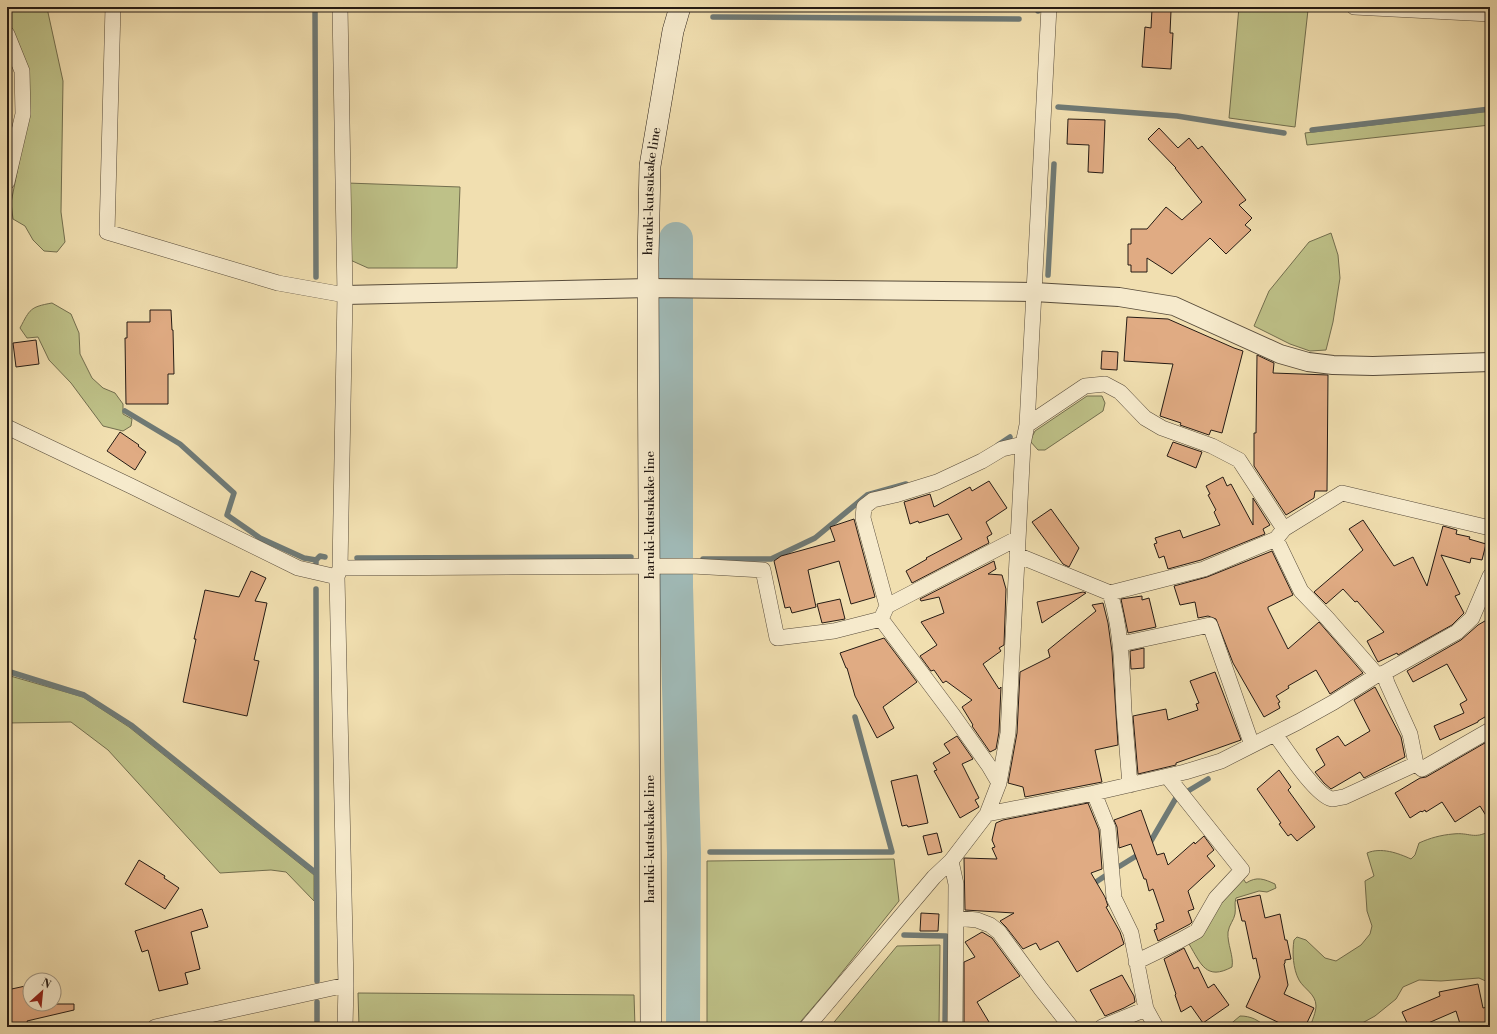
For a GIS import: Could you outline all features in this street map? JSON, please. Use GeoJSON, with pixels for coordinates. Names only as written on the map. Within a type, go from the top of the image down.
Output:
{"type":"FeatureCollection","features":[{"type":"Feature","properties":{"kind":"main road","name":"haruki-kutsukake line"},"geometry":{"type":"LineString","coordinates":[[651,1027],[650,166],[672,31],[680,7]]}},
{"type":"Feature","properties":{"kind":"street"},"geometry":{"type":"LineString","coordinates":[[113,7],[107,232],[278,283],[345,295],[649,288],[1034,292],[1119,297],[1174,306],[1280,354],[1308,362],[1333,365],[1373,366],[1490,362]]}},
{"type":"Feature","properties":{"kind":"street"},"geometry":{"type":"LineString","coordinates":[[340,7],[345,295],[339,573],[346,1027]]}},
{"type":"Feature","properties":{"kind":"street"},"geometry":{"type":"LineString","coordinates":[[807,1027],[934,877],[951,861],[986,814],[999,783],[1008,732],[1023,444],[1027,425],[1049,7]]}},
{"type":"Feature","properties":{"kind":"street"},"geometry":{"type":"LineString","coordinates":[[1354,7],[1490,14]]}},
{"type":"Feature","properties":{"kind":"street"},"geometry":{"type":"LineString","coordinates":[[7,34],[22,71],[23,114],[7,182]]}},
{"type":"Feature","properties":{"kind":"street"},"geometry":{"type":"LineString","coordinates":[[1027,425],[1085,386],[1105,384],[1120,392],[1150,422],[1162,428],[1212,446],[1239,460],[1280,534],[1301,591],[1381,674],[1387,683],[1410,734],[1416,764],[1422,769],[1490,730]]}},
{"type":"Feature","properties":{"kind":"street"},"geometry":{"type":"LineString","coordinates":[[7,427],[298,568],[339,573],[692,566],[763,570],[777,638],[834,631],[884,613],[1018,538]]}},
{"type":"Feature","properties":{"kind":"street"},"geometry":{"type":"LineString","coordinates":[[999,783],[989,766],[884,613],[863,518],[864,507],[873,500],[937,482],[982,461],[1002,449],[1023,444]]}},
{"type":"Feature","properties":{"kind":"street"},"geometry":{"type":"LineString","coordinates":[[1017,555],[1110,593],[1204,569],[1280,534],[1342,493],[1490,528]]}},
{"type":"Feature","properties":{"kind":"street"},"geometry":{"type":"LineString","coordinates":[[986,814],[1130,785],[1185,772],[1220,761],[1275,734],[1334,702],[1457,632],[1472,618],[1490,576]]}},
{"type":"Feature","properties":{"kind":"street"},"geometry":{"type":"LineString","coordinates":[[1110,593],[1115,609],[1121,644],[1124,714],[1130,785]]}},
{"type":"Feature","properties":{"kind":"street"},"geometry":{"type":"LineString","coordinates":[[1121,644],[1210,625],[1252,745]]}},
{"type":"Feature","properties":{"kind":"street"},"geometry":{"type":"LineString","coordinates":[[1275,734],[1313,785],[1321,793],[1332,799],[1344,797],[1416,764]]}},
{"type":"Feature","properties":{"kind":"street"},"geometry":{"type":"LineString","coordinates":[[1136,962],[1179,941],[1197,930],[1216,898],[1242,870],[1167,776]]}},
{"type":"Feature","properties":{"kind":"street"},"geometry":{"type":"LineString","coordinates":[[1094,793],[1108,828],[1114,898],[1131,933],[1146,1009],[1156,1027]]}},
{"type":"Feature","properties":{"kind":"street"},"geometry":{"type":"LineString","coordinates":[[951,861],[956,884],[955,1027]]}},
{"type":"Feature","properties":{"kind":"street"},"geometry":{"type":"LineString","coordinates":[[956,918],[978,920],[990,925],[999,932],[1071,1027]]}},
{"type":"Feature","properties":{"kind":"street"},"geometry":{"type":"LineString","coordinates":[[155,1027],[346,985]]}},
{"type":"Feature","properties":{"kind":"street"},"geometry":{"type":"LineString","coordinates":[[1102,1027],[1146,1009]]}},
{"type":"Feature","properties":{"kind":"green space"},"geometry":{"type":"Polygon","coordinates":[[[7,7],[47,8],[63,81],[61,212],[65,242],[57,252],[44,251],[33,240],[25,226],[13,219],[11,203],[28,116],[28,69],[7,16],[7,7]]]}},
{"type":"Feature","properties":{"kind":"green space"},"geometry":{"type":"Polygon","coordinates":[[[1239,7],[1308,10],[1295,127],[1229,118],[1239,7]]]}},
{"type":"Feature","properties":{"kind":"green space"},"geometry":{"type":"Polygon","coordinates":[[[1490,111],[1490,125],[1307,145],[1305,133],[1490,111]]]}},
{"type":"Feature","properties":{"kind":"green space"},"geometry":{"type":"Polygon","coordinates":[[[347,183],[460,187],[457,268],[368,268],[348,259],[347,183]]]}},
{"type":"Feature","properties":{"kind":"green space"},"geometry":{"type":"Polygon","coordinates":[[[1331,233],[1338,255],[1340,278],[1333,322],[1326,350],[1310,351],[1290,344],[1254,326],[1269,291],[1309,242],[1331,233]]]}},
{"type":"Feature","properties":{"kind":"green space"},"geometry":{"type":"Polygon","coordinates":[[[52,303],[71,314],[79,333],[80,354],[92,378],[103,388],[115,393],[123,404],[123,414],[132,419],[131,426],[123,431],[103,426],[71,383],[49,360],[38,337],[27,338],[20,328],[32,310],[39,306],[52,303]]]}},
{"type":"Feature","properties":{"kind":"green space"},"geometry":{"type":"Polygon","coordinates":[[[1087,396],[1102,396],[1105,403],[1103,411],[1045,450],[1038,450],[1030,441],[1035,431],[1087,396]]]}},
{"type":"Feature","properties":{"kind":"green space"},"geometry":{"type":"Polygon","coordinates":[[[7,675],[83,697],[129,727],[314,875],[314,901],[286,872],[271,870],[220,873],[108,750],[71,722],[7,723],[7,675]]]}},
{"type":"Feature","properties":{"kind":"green space"},"geometry":{"type":"Polygon","coordinates":[[[1490,831],[1490,983],[1479,978],[1441,981],[1419,980],[1403,987],[1396,999],[1375,1016],[1355,1027],[1310,1027],[1316,1006],[1314,998],[1301,983],[1295,971],[1293,950],[1294,940],[1297,937],[1306,940],[1325,958],[1336,961],[1361,945],[1370,934],[1372,926],[1367,911],[1365,881],[1374,876],[1367,853],[1372,851],[1384,851],[1395,853],[1411,859],[1415,855],[1419,843],[1427,840],[1453,834],[1479,835],[1490,831]]]}},
{"type":"Feature","properties":{"kind":"green space"},"geometry":{"type":"Polygon","coordinates":[[[894,859],[899,901],[796,1027],[707,1027],[707,861],[894,859]]]}},
{"type":"Feature","properties":{"kind":"green space"},"geometry":{"type":"Polygon","coordinates":[[[1242,877],[1246,883],[1260,879],[1275,884],[1276,888],[1267,892],[1259,891],[1236,898],[1235,914],[1228,932],[1232,967],[1223,971],[1210,971],[1201,964],[1189,944],[1219,903],[1242,877]]]}},
{"type":"Feature","properties":{"kind":"green space"},"geometry":{"type":"Polygon","coordinates":[[[940,945],[939,1026],[830,1027],[897,946],[940,945]]]}},
{"type":"Feature","properties":{"kind":"green space"},"geometry":{"type":"Polygon","coordinates":[[[358,993],[634,995],[635,1027],[359,1027],[358,993]]]}},
{"type":"Feature","properties":{"kind":"green space"},"geometry":{"type":"Polygon","coordinates":[[[1240,1016],[1254,1019],[1266,1027],[1227,1027],[1240,1016]]]}},
{"type":"Feature","properties":{"kind":"building"},"geometry":{"type":"Polygon","coordinates":[[[1152,9],[1171,11],[1170,33],[1173,33],[1171,69],[1142,67],[1145,27],[1151,28],[1152,9]]]}},
{"type":"Feature","properties":{"kind":"building"},"geometry":{"type":"Polygon","coordinates":[[[1068,119],[1105,120],[1103,173],[1088,172],[1089,145],[1067,144],[1068,119]]]}},
{"type":"Feature","properties":{"kind":"building"},"geometry":{"type":"Polygon","coordinates":[[[1159,128],[1178,148],[1189,138],[1198,149],[1202,146],[1246,200],[1239,205],[1252,218],[1245,225],[1251,230],[1226,254],[1210,238],[1172,274],[1147,258],[1147,272],[1131,272],[1131,265],[1128,265],[1128,244],[1131,244],[1131,229],[1147,229],[1166,207],[1182,220],[1202,202],[1176,168],[1148,139],[1159,128]]]}},
{"type":"Feature","properties":{"kind":"building"},"geometry":{"type":"Polygon","coordinates":[[[150,310],[171,310],[174,374],[168,374],[168,404],[126,404],[125,338],[127,338],[127,322],[150,322],[150,310]]]}},
{"type":"Feature","properties":{"kind":"building"},"geometry":{"type":"Polygon","coordinates":[[[1127,317],[1168,319],[1243,351],[1222,433],[1211,430],[1209,435],[1160,416],[1173,364],[1124,361],[1127,317]]]}},
{"type":"Feature","properties":{"kind":"building"},"geometry":{"type":"Polygon","coordinates":[[[36,340],[39,364],[16,367],[13,343],[36,340]]]}},
{"type":"Feature","properties":{"kind":"building"},"geometry":{"type":"Polygon","coordinates":[[[1102,351],[1118,352],[1117,370],[1101,369],[1102,351]]]}},
{"type":"Feature","properties":{"kind":"building"},"geometry":{"type":"Polygon","coordinates":[[[1257,355],[1274,363],[1273,373],[1328,375],[1327,491],[1315,491],[1314,498],[1286,515],[1254,466],[1257,355]]]}},
{"type":"Feature","properties":{"kind":"building"},"geometry":{"type":"Polygon","coordinates":[[[120,432],[139,445],[138,446],[146,452],[135,470],[107,451],[120,432]]]}},
{"type":"Feature","properties":{"kind":"building"},"geometry":{"type":"Polygon","coordinates":[[[1173,442],[1202,452],[1196,468],[1167,456],[1173,442]]]}},
{"type":"Feature","properties":{"kind":"building"},"geometry":{"type":"Polygon","coordinates":[[[1223,477],[1227,486],[1231,484],[1253,525],[1253,498],[1270,525],[1263,529],[1265,534],[1201,560],[1168,569],[1164,556],[1159,558],[1154,544],[1157,543],[1155,538],[1180,530],[1183,538],[1220,525],[1214,512],[1216,510],[1208,495],[1210,494],[1206,486],[1223,477]]]}},
{"type":"Feature","properties":{"kind":"building"},"geometry":{"type":"Polygon","coordinates":[[[989,481],[1007,508],[986,522],[992,534],[987,537],[989,543],[912,583],[906,571],[927,559],[926,558],[962,539],[948,514],[919,523],[918,521],[910,524],[904,502],[930,494],[934,507],[970,487],[972,491],[989,481]]]}},
{"type":"Feature","properties":{"kind":"building"},"geometry":{"type":"Polygon","coordinates":[[[1051,509],[1079,548],[1069,567],[1063,564],[1032,522],[1051,509]]]}},
{"type":"Feature","properties":{"kind":"building"},"geometry":{"type":"Polygon","coordinates":[[[854,519],[875,597],[851,604],[839,561],[808,570],[816,607],[792,613],[790,607],[785,608],[774,561],[781,556],[835,541],[830,527],[854,519]]]}},
{"type":"Feature","properties":{"kind":"building"},"geometry":{"type":"Polygon","coordinates":[[[1363,520],[1394,566],[1413,557],[1427,586],[1443,526],[1457,530],[1456,534],[1470,537],[1469,539],[1486,544],[1482,560],[1471,558],[1470,563],[1441,555],[1460,594],[1455,596],[1464,613],[1452,625],[1398,655],[1397,653],[1378,662],[1367,641],[1384,632],[1357,601],[1355,602],[1343,589],[1326,604],[1314,592],[1363,550],[1349,529],[1363,520]]]}},
{"type":"Feature","properties":{"kind":"building"},"geometry":{"type":"Polygon","coordinates":[[[1272,551],[1293,595],[1268,607],[1288,649],[1319,622],[1363,673],[1330,694],[1316,670],[1288,686],[1289,688],[1276,696],[1280,702],[1278,703],[1280,708],[1264,717],[1233,663],[1216,619],[1208,616],[1198,618],[1195,602],[1180,605],[1174,586],[1207,577],[1272,551]]]}},
{"type":"Feature","properties":{"kind":"building"},"geometry":{"type":"Polygon","coordinates":[[[994,561],[996,569],[988,574],[1002,575],[1006,589],[1004,645],[999,648],[1001,651],[983,664],[999,689],[1001,687],[999,732],[996,749],[990,752],[972,726],[973,725],[962,707],[972,700],[946,681],[943,683],[934,670],[931,671],[920,656],[937,645],[921,622],[944,613],[939,597],[921,601],[920,599],[994,561]]]}},
{"type":"Feature","properties":{"kind":"building"},"geometry":{"type":"Polygon","coordinates":[[[251,571],[266,578],[255,601],[267,603],[254,660],[259,661],[247,716],[183,702],[196,639],[194,639],[205,590],[239,597],[251,571]]]}},
{"type":"Feature","properties":{"kind":"building"},"geometry":{"type":"Polygon","coordinates":[[[1083,592],[1086,593],[1042,623],[1037,602],[1083,592]]]}},
{"type":"Feature","properties":{"kind":"building"},"geometry":{"type":"Polygon","coordinates":[[[1142,596],[1142,600],[1149,598],[1156,627],[1128,633],[1121,599],[1142,596]]]}},
{"type":"Feature","properties":{"kind":"building"},"geometry":{"type":"Polygon","coordinates":[[[840,599],[845,619],[822,623],[817,604],[840,599]]]}},
{"type":"Feature","properties":{"kind":"building"},"geometry":{"type":"Polygon","coordinates":[[[1103,603],[1108,623],[1112,652],[1118,745],[1095,750],[1102,782],[1025,797],[1023,787],[1008,783],[1017,733],[1020,672],[1050,657],[1048,650],[1096,611],[1092,605],[1103,603]]]}},
{"type":"Feature","properties":{"kind":"building"},"geometry":{"type":"Polygon","coordinates":[[[1490,618],[1490,714],[1478,722],[1440,740],[1434,726],[1464,713],[1460,704],[1467,700],[1447,664],[1413,682],[1407,671],[1461,640],[1478,625],[1490,618]]]}},
{"type":"Feature","properties":{"kind":"building"},"geometry":{"type":"Polygon","coordinates":[[[884,638],[917,682],[883,707],[894,728],[877,738],[855,696],[847,668],[840,653],[884,638]]]}},
{"type":"Feature","properties":{"kind":"building"},"geometry":{"type":"Polygon","coordinates":[[[1144,648],[1144,668],[1131,669],[1130,651],[1144,648]]]}},
{"type":"Feature","properties":{"kind":"building"},"geometry":{"type":"Polygon","coordinates":[[[1215,672],[1241,740],[1176,763],[1176,765],[1138,774],[1133,716],[1166,709],[1168,720],[1198,710],[1196,704],[1199,703],[1190,681],[1215,672]]]}},
{"type":"Feature","properties":{"kind":"building"},"geometry":{"type":"Polygon","coordinates":[[[1375,687],[1401,737],[1405,757],[1364,778],[1360,772],[1331,789],[1315,772],[1325,765],[1316,749],[1338,736],[1345,746],[1370,731],[1354,700],[1375,687]]]}},
{"type":"Feature","properties":{"kind":"building"},"geometry":{"type":"Polygon","coordinates":[[[957,736],[973,759],[962,764],[979,798],[975,800],[979,807],[960,818],[934,771],[937,770],[933,763],[950,753],[944,744],[957,736]]]}},
{"type":"Feature","properties":{"kind":"building"},"geometry":{"type":"Polygon","coordinates":[[[1490,740],[1490,822],[1480,806],[1455,822],[1442,802],[1426,812],[1425,810],[1422,812],[1421,811],[1410,818],[1395,793],[1490,740]]]}},
{"type":"Feature","properties":{"kind":"building"},"geometry":{"type":"Polygon","coordinates":[[[1279,770],[1291,787],[1288,790],[1315,827],[1297,841],[1291,834],[1288,836],[1279,824],[1281,823],[1257,789],[1279,770]]]}},
{"type":"Feature","properties":{"kind":"building"},"geometry":{"type":"Polygon","coordinates":[[[917,775],[928,823],[908,827],[907,825],[902,826],[891,781],[917,775]]]}},
{"type":"Feature","properties":{"kind":"building"},"geometry":{"type":"Polygon","coordinates":[[[1088,803],[1099,830],[1102,869],[1091,873],[1105,897],[1108,906],[1106,907],[1120,932],[1124,944],[1077,972],[1058,941],[1040,950],[1036,943],[1023,949],[1000,921],[1014,913],[965,910],[964,858],[997,859],[992,848],[995,847],[992,840],[996,823],[1003,820],[1088,803]]]}},
{"type":"Feature","properties":{"kind":"building"},"geometry":{"type":"Polygon","coordinates":[[[1141,810],[1157,855],[1164,853],[1168,865],[1194,842],[1195,844],[1204,836],[1214,850],[1207,856],[1215,866],[1188,891],[1194,909],[1188,911],[1192,922],[1158,941],[1154,930],[1157,929],[1156,924],[1164,921],[1153,889],[1149,891],[1146,879],[1144,879],[1131,844],[1119,848],[1117,827],[1114,820],[1141,810]]]}},
{"type":"Feature","properties":{"kind":"building"},"geometry":{"type":"Polygon","coordinates":[[[937,833],[942,852],[928,855],[923,836],[937,833]]]}},
{"type":"Feature","properties":{"kind":"building"},"geometry":{"type":"Polygon","coordinates":[[[139,860],[165,876],[164,878],[179,888],[165,909],[125,884],[139,860]]]}},
{"type":"Feature","properties":{"kind":"building"},"geometry":{"type":"Polygon","coordinates":[[[1260,895],[1265,918],[1280,914],[1285,940],[1287,940],[1291,959],[1285,960],[1284,964],[1288,985],[1284,994],[1314,1008],[1305,1027],[1288,1027],[1246,1007],[1260,977],[1256,958],[1253,959],[1245,921],[1242,921],[1237,900],[1260,895]]]}},
{"type":"Feature","properties":{"kind":"building"},"geometry":{"type":"Polygon","coordinates":[[[202,909],[208,927],[191,932],[200,969],[185,973],[188,984],[159,991],[148,950],[142,952],[135,931],[202,909]]]}},
{"type":"Feature","properties":{"kind":"building"},"geometry":{"type":"Polygon","coordinates":[[[921,913],[939,914],[938,931],[920,931],[921,913]]]}},
{"type":"Feature","properties":{"kind":"building"},"geometry":{"type":"Polygon","coordinates":[[[982,932],[992,938],[1020,976],[977,1002],[992,1027],[964,1027],[964,962],[975,957],[965,942],[982,932]]]}},
{"type":"Feature","properties":{"kind":"building"},"geometry":{"type":"Polygon","coordinates":[[[1184,948],[1194,969],[1198,967],[1208,988],[1214,984],[1229,1005],[1203,1023],[1191,1006],[1181,1012],[1164,959],[1184,948]]]}},
{"type":"Feature","properties":{"kind":"building"},"geometry":{"type":"Polygon","coordinates":[[[1122,975],[1134,996],[1135,1002],[1105,1016],[1090,990],[1122,975]]]}},
{"type":"Feature","properties":{"kind":"building"},"geometry":{"type":"Polygon","coordinates":[[[1478,984],[1483,1008],[1487,1007],[1490,1016],[1490,1027],[1461,1027],[1456,1011],[1419,1027],[1409,1027],[1402,1012],[1440,996],[1439,992],[1478,984]]]}},
{"type":"Feature","properties":{"kind":"building"},"geometry":{"type":"Polygon","coordinates":[[[22,987],[22,1012],[62,1012],[62,1004],[74,1004],[74,1010],[27,1021],[29,1027],[7,1027],[7,990],[22,987]]]}},
{"type":"Feature","properties":{"kind":"waterway"},"geometry":{"type":"LineString","coordinates":[[315,7],[316,277]]}},
{"type":"Feature","properties":{"kind":"waterway"},"geometry":{"type":"LineString","coordinates":[[713,17],[1019,19]]}},
{"type":"Feature","properties":{"kind":"waterway"},"geometry":{"type":"LineString","coordinates":[[1058,107],[1177,116],[1284,133]]}},
{"type":"Feature","properties":{"kind":"waterway"},"geometry":{"type":"LineString","coordinates":[[1312,130],[1490,109]]}},
{"type":"Feature","properties":{"kind":"waterway"},"geometry":{"type":"LineString","coordinates":[[1048,275],[1054,164]]}},
{"type":"Feature","properties":{"kind":"waterway"},"geometry":{"type":"LineString","coordinates":[[676,239],[676,587],[684,853],[683,1027]]}},
{"type":"Feature","properties":{"kind":"waterway"},"geometry":{"type":"LineString","coordinates":[[125,411],[180,444],[234,493],[227,515],[260,538],[304,558],[316,560]]}},
{"type":"Feature","properties":{"kind":"waterway"},"geometry":{"type":"LineString","coordinates":[[998,445],[1010,437]]}},
{"type":"Feature","properties":{"kind":"waterway"},"geometry":{"type":"LineString","coordinates":[[703,559],[771,559],[815,538],[867,495],[906,484]]}},
{"type":"Feature","properties":{"kind":"waterway"},"geometry":{"type":"LineString","coordinates":[[316,563],[316,560],[320,556],[325,557]]}},
{"type":"Feature","properties":{"kind":"waterway"},"geometry":{"type":"LineString","coordinates":[[664,556],[689,556]]}},
{"type":"Feature","properties":{"kind":"waterway"},"geometry":{"type":"LineString","coordinates":[[357,558],[631,557]]}},
{"type":"Feature","properties":{"kind":"waterway"},"geometry":{"type":"LineString","coordinates":[[316,589],[317,981]]}},
{"type":"Feature","properties":{"kind":"waterway"},"geometry":{"type":"LineString","coordinates":[[7,671],[84,695],[131,725],[316,873]]}},
{"type":"Feature","properties":{"kind":"waterway"},"geometry":{"type":"LineString","coordinates":[[710,852],[892,852],[855,717]]}},
{"type":"Feature","properties":{"kind":"waterway"},"geometry":{"type":"LineString","coordinates":[[1188,791],[1208,779]]}},
{"type":"Feature","properties":{"kind":"waterway"},"geometry":{"type":"LineString","coordinates":[[1148,846],[1176,798]]}},
{"type":"Feature","properties":{"kind":"waterway"},"geometry":{"type":"LineString","coordinates":[[1120,866],[1141,853]]}},
{"type":"Feature","properties":{"kind":"waterway"},"geometry":{"type":"LineString","coordinates":[[1090,886],[1105,876]]}},
{"type":"Feature","properties":{"kind":"waterway"},"geometry":{"type":"LineString","coordinates":[[904,935],[946,936],[945,1027]]}},
{"type":"Feature","properties":{"kind":"waterway"},"geometry":{"type":"LineString","coordinates":[[317,1002],[317,1027]]}}]}
